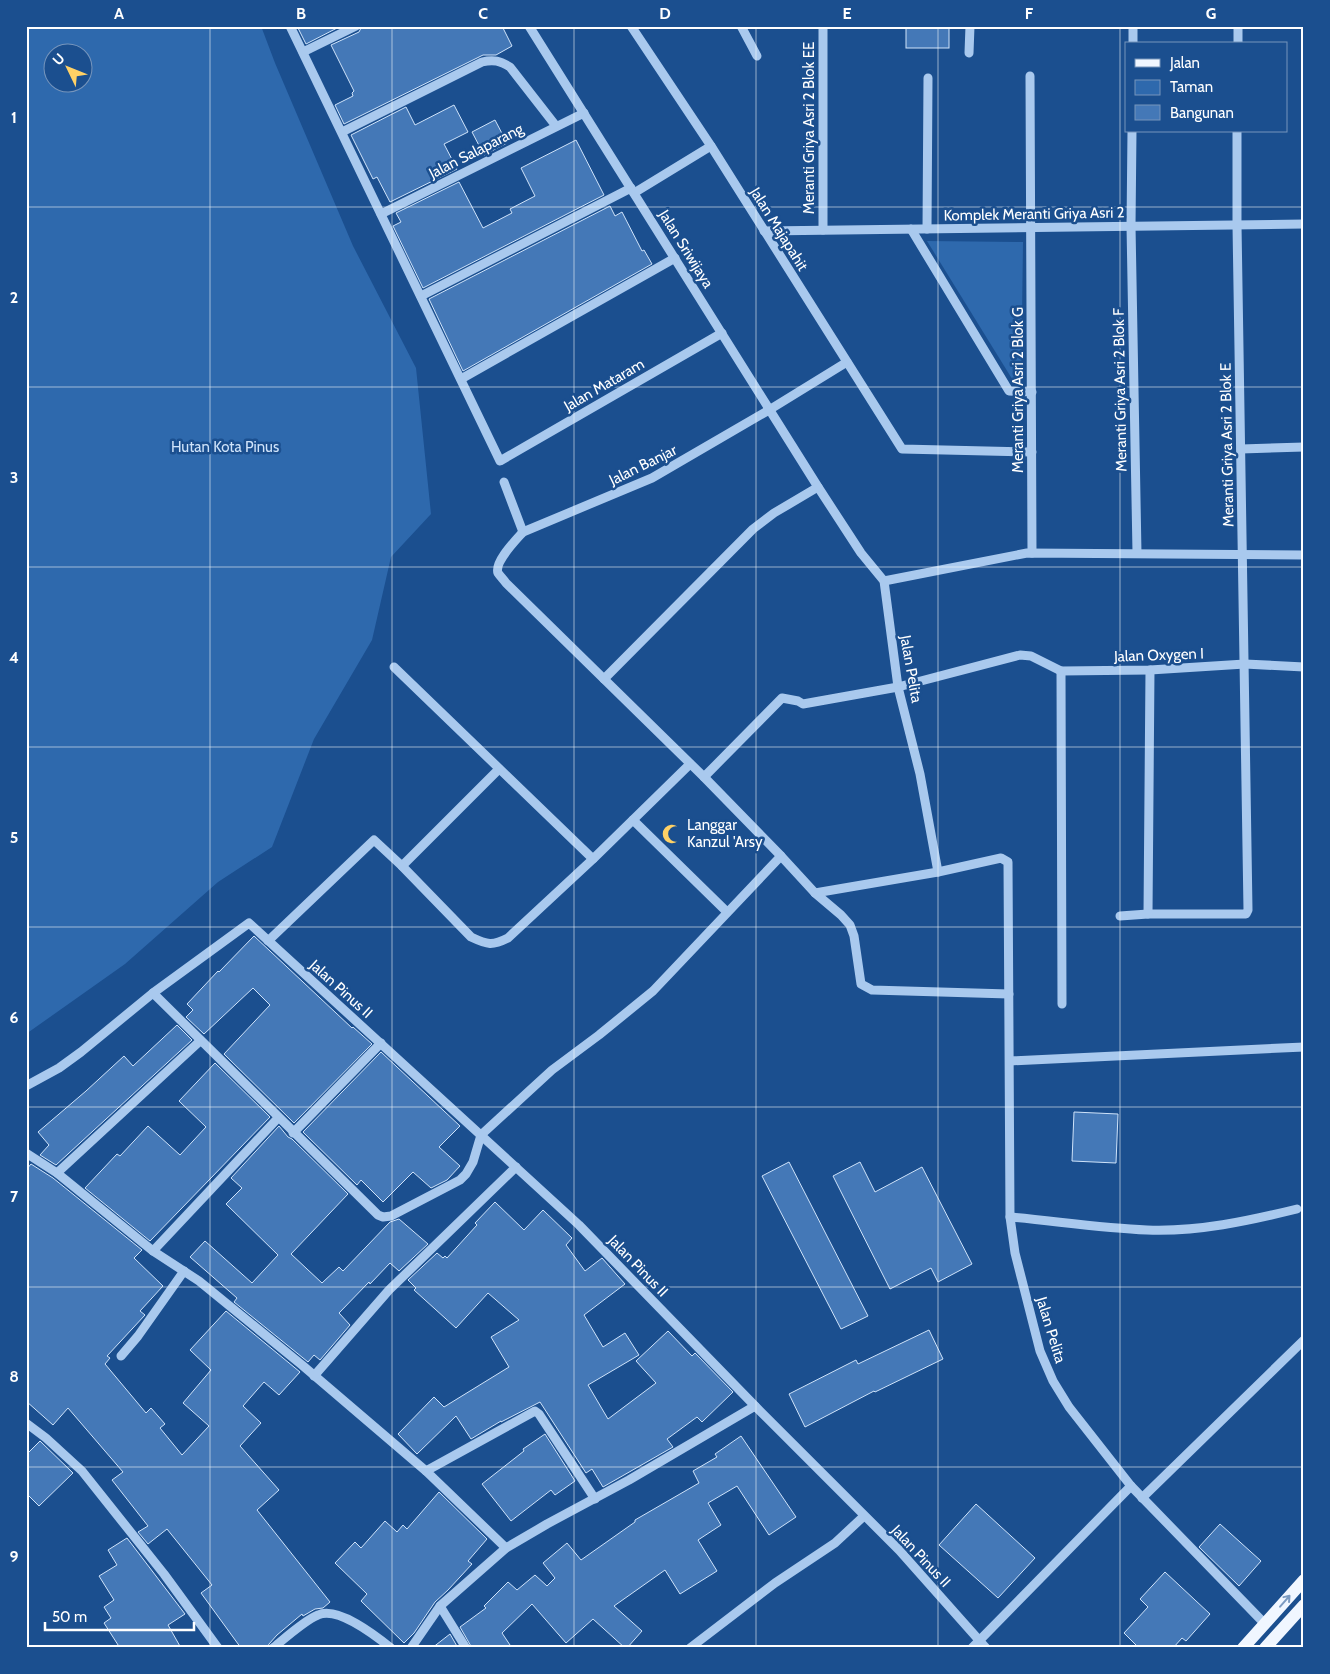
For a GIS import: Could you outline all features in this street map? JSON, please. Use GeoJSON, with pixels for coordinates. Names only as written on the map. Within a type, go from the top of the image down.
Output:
{"type":"FeatureCollection","features":[{"type":"Feature","properties":{"kind":"main road"},"geometry":{"type":"LineString","coordinates":[[1243,1648],[1304,1580]]}},
{"type":"Feature","properties":{"kind":"main road"},"geometry":{"type":"LineString","coordinates":[[1265,1648],[1304,1606]]}},
{"type":"Feature","properties":{"kind":"street"},"geometry":{"type":"LineString","coordinates":[[290,26],[461,378],[675,258]]}},
{"type":"Feature","properties":{"kind":"street"},"geometry":{"type":"LineString","coordinates":[[303,52],[356,26]]}},
{"type":"Feature","properties":{"kind":"street","name":"Jalan Sriwijaya"},"geometry":{"type":"LineString","coordinates":[[529,26],[818,487]]}},
{"type":"Feature","properties":{"kind":"street","name":"Jalan Majapahit"},"geometry":{"type":"LineString","coordinates":[[632,26],[711,146],[902,449],[1032,452]]}},
{"type":"Feature","properties":{"kind":"street"},"geometry":{"type":"LineString","coordinates":[[742,26],[757,56]]}},
{"type":"Feature","properties":{"kind":"street","name":"Meranti Griya Asri 2 Blok EE"},"geometry":{"type":"LineString","coordinates":[[823,26],[823,230]]}},
{"type":"Feature","properties":{"kind":"street"},"geometry":{"type":"LineString","coordinates":[[969,53],[970,26]]}},
{"type":"Feature","properties":{"kind":"street"},"geometry":{"type":"LineString","coordinates":[[1133,26],[1133,42]]}},
{"type":"Feature","properties":{"kind":"street"},"geometry":{"type":"LineString","coordinates":[[1238,26],[1238,42]]}},
{"type":"Feature","properties":{"kind":"street"},"geometry":{"type":"LineString","coordinates":[[342,132],[482,62],[492,60],[502,62],[510,67],[556,126]]}},
{"type":"Feature","properties":{"kind":"street","name":"Meranti Griya Asri 2 Blok G"},"geometry":{"type":"LineString","coordinates":[[1030,76],[1032,552]]}},
{"type":"Feature","properties":{"kind":"street"},"geometry":{"type":"LineString","coordinates":[[927,229],[928,78]]}},
{"type":"Feature","properties":{"kind":"street","name":"Jalan Salaparang"},"geometry":{"type":"LineString","coordinates":[[381,214],[584,113]]}},
{"type":"Feature","properties":{"kind":"street","name":"Meranti Griya Asri 2 Blok F"},"geometry":{"type":"LineString","coordinates":[[1132,132],[1131,226],[1137,553]]}},
{"type":"Feature","properties":{"kind":"street","name":"Meranti Griya Asri 2 Blok E"},"geometry":{"type":"LineString","coordinates":[[1148,914],[1244,914],[1247,912],[1237,132]]}},
{"type":"Feature","properties":{"kind":"street"},"geometry":{"type":"LineString","coordinates":[[421,296],[632,190],[711,146]]}},
{"type":"Feature","properties":{"kind":"street","name":"Komplek Meranti Griya Asri 2"},"geometry":{"type":"LineString","coordinates":[[764,231],[1304,224]]}},
{"type":"Feature","properties":{"kind":"street"},"geometry":{"type":"LineString","coordinates":[[911,229],[1009,391],[1032,392]]}},
{"type":"Feature","properties":{"kind":"street","name":"Jalan Mataram"},"geometry":{"type":"LineString","coordinates":[[461,378],[500,461],[722,333]]}},
{"type":"Feature","properties":{"kind":"street","name":"Jalan Banjar"},"geometry":{"type":"LineString","coordinates":[[523,532],[652,478],[770,410],[847,362]]}},
{"type":"Feature","properties":{"kind":"street"},"geometry":{"type":"LineString","coordinates":[[1241,449],[1304,448]]}},
{"type":"Feature","properties":{"kind":"street"},"geometry":{"type":"LineString","coordinates":[[504,482],[523,532],[511,544],[498,565],[498,572],[506,583],[704,777],[815,893],[850,925],[854,936],[861,984],[872,990],[1009,994]]}},
{"type":"Feature","properties":{"kind":"street"},"geometry":{"type":"LineString","coordinates":[[604,678],[754,529],[774,513],[818,487],[861,553],[884,581],[1032,552],[1304,555]]}},
{"type":"Feature","properties":{"kind":"street","name":"Jalan Pelita"},"geometry":{"type":"LineString","coordinates":[[884,581],[898,687],[920,774],[938,872],[1001,858],[1008,862],[1010,1217],[1015,1253],[1040,1351],[1053,1382],[1068,1407],[1130,1486],[1265,1624]]}},
{"type":"Feature","properties":{"kind":"street","name":"Jalan Oxygen I"},"geometry":{"type":"LineString","coordinates":[[898,687],[1020,655],[1031,656],[1060,671],[1150,670],[1245,664],[1304,667]]}},
{"type":"Feature","properties":{"kind":"street"},"geometry":{"type":"LineString","coordinates":[[394,667],[593,859]]}},
{"type":"Feature","properties":{"kind":"street"},"geometry":{"type":"LineString","coordinates":[[1120,916],[1148,914],[1150,670]]}},
{"type":"Feature","properties":{"kind":"street"},"geometry":{"type":"LineString","coordinates":[[1060,671],[1062,1004]]}},
{"type":"Feature","properties":{"kind":"street"},"geometry":{"type":"LineString","coordinates":[[704,777],[782,698],[798,700],[803,704],[898,687]]}},
{"type":"Feature","properties":{"kind":"street"},"geometry":{"type":"LineString","coordinates":[[268,941],[374,840],[472,937],[485,944],[495,944],[508,938],[593,859],[690,764]]}},
{"type":"Feature","properties":{"kind":"street"},"geometry":{"type":"LineString","coordinates":[[402,866],[500,769]]}},
{"type":"Feature","properties":{"kind":"street"},"geometry":{"type":"LineString","coordinates":[[633,820],[727,912]]}},
{"type":"Feature","properties":{"kind":"street"},"geometry":{"type":"LineString","coordinates":[[26,1086],[59,1068],[153,994],[372,1210],[382,1217],[391,1216],[460,1180],[473,1162],[481,1135],[552,1070],[653,991],[781,856]]}},
{"type":"Feature","properties":{"kind":"street"},"geometry":{"type":"LineString","coordinates":[[815,893],[938,872]]}},
{"type":"Feature","properties":{"kind":"street","name":"Jalan Pinus II"},"geometry":{"type":"LineString","coordinates":[[153,994],[248,922],[250,923],[579,1225],[755,1406],[899,1550],[986,1648]]}},
{"type":"Feature","properties":{"kind":"street"},"geometry":{"type":"LineString","coordinates":[[57,1173],[200,1041]]}},
{"type":"Feature","properties":{"kind":"street"},"geometry":{"type":"LineString","coordinates":[[292,1133],[381,1043]]}},
{"type":"Feature","properties":{"kind":"street"},"geometry":{"type":"LineString","coordinates":[[1010,1061],[1304,1047]]}},
{"type":"Feature","properties":{"kind":"street"},"geometry":{"type":"LineString","coordinates":[[153,1251],[278,1118]]}},
{"type":"Feature","properties":{"kind":"street"},"geometry":{"type":"LineString","coordinates":[[26,1153],[57,1173],[153,1251],[206,1287],[426,1471],[506,1548]]}},
{"type":"Feature","properties":{"kind":"street"},"geometry":{"type":"LineString","coordinates":[[314,1376],[389,1290],[516,1167]]}},
{"type":"Feature","properties":{"kind":"street"},"geometry":{"type":"LineString","coordinates":[[1010,1217],[1146,1230],[1170,1230],[1243,1222],[1298,1210]]}},
{"type":"Feature","properties":{"kind":"street"},"geometry":{"type":"LineString","coordinates":[[121,1356],[138,1336],[184,1271]]}},
{"type":"Feature","properties":{"kind":"street"},"geometry":{"type":"LineString","coordinates":[[1142,1498],[1304,1340]]}},
{"type":"Feature","properties":{"kind":"street"},"geometry":{"type":"LineString","coordinates":[[411,1648],[440,1606],[506,1548],[595,1499],[755,1406]]}},
{"type":"Feature","properties":{"kind":"street"},"geometry":{"type":"LineString","coordinates":[[426,1471],[535,1411],[539,1414],[595,1499]]}},
{"type":"Feature","properties":{"kind":"street"},"geometry":{"type":"LineString","coordinates":[[26,1423],[46,1438],[82,1471],[164,1574],[218,1648]]}},
{"type":"Feature","properties":{"kind":"street"},"geometry":{"type":"LineString","coordinates":[[972,1648],[1130,1486]]}},
{"type":"Feature","properties":{"kind":"street"},"geometry":{"type":"LineString","coordinates":[[690,1648],[775,1583],[835,1543],[864,1516]]}},
{"type":"Feature","properties":{"kind":"street"},"geometry":{"type":"LineString","coordinates":[[440,1606],[466,1648]]}},
{"type":"Feature","properties":{"kind":"street"},"geometry":{"type":"LineString","coordinates":[[273,1648],[318,1614],[328,1614],[337,1615],[370,1631],[391,1648]]}},
{"type":"Feature","properties":{"kind":"green space","name":"Hutan Kota Pinus"},"geometry":{"type":"Polygon","coordinates":[[[26,26],[261,26],[353,246],[416,368],[431,514],[391,557],[372,640],[314,739],[272,847],[218,882],[125,964],[26,1034],[26,26]]]}},
{"type":"Feature","properties":{"kind":"green space"},"geometry":{"type":"Polygon","coordinates":[[[927,241],[1023,242],[1021,392],[1014,382],[927,241]]]}},
{"type":"Feature","properties":{"kind":"building"},"geometry":{"type":"Polygon","coordinates":[[[297,26],[341,26],[306,44],[297,26]]]}},
{"type":"Feature","properties":{"kind":"building"},"geometry":{"type":"Polygon","coordinates":[[[362,26],[502,26],[512,46],[496,55],[483,55],[344,124],[335,105],[353,96],[352,93],[354,91],[331,45],[359,32],[362,26]]]}},
{"type":"Feature","properties":{"kind":"building"},"geometry":{"type":"Polygon","coordinates":[[[906,26],[949,26],[949,48],[906,48],[906,26]]]}},
{"type":"Feature","properties":{"kind":"building"},"geometry":{"type":"Polygon","coordinates":[[[454,105],[468,132],[444,144],[457,169],[390,202],[377,177],[373,179],[351,135],[406,107],[415,125],[454,105]]]}},
{"type":"Feature","properties":{"kind":"building"},"geometry":{"type":"Polygon","coordinates":[[[495,120],[507,143],[484,155],[472,132],[495,120]]]}},
{"type":"Feature","properties":{"kind":"building"},"geometry":{"type":"Polygon","coordinates":[[[576,140],[604,195],[423,288],[393,226],[401,222],[396,213],[459,182],[483,228],[512,213],[510,209],[535,196],[521,168],[576,140]]]}},
{"type":"Feature","properties":{"kind":"building"},"geometry":{"type":"Polygon","coordinates":[[[610,206],[615,216],[622,212],[642,251],[644,250],[652,264],[463,371],[429,299],[610,206]]]}},
{"type":"Feature","properties":{"kind":"building"},"geometry":{"type":"Polygon","coordinates":[[[254,936],[352,1028],[372,1044],[294,1123],[224,1054],[270,1005],[253,988],[204,1034],[186,1017],[193,1010],[187,1004],[254,936]]]}},
{"type":"Feature","properties":{"kind":"building"},"geometry":{"type":"Polygon","coordinates":[[[177,1025],[192,1040],[56,1165],[40,1155],[49,1145],[38,1132],[124,1056],[133,1066],[177,1025]]]}},
{"type":"Feature","properties":{"kind":"building"},"geometry":{"type":"Polygon","coordinates":[[[381,1052],[460,1126],[439,1147],[460,1166],[447,1180],[431,1188],[413,1172],[383,1202],[361,1180],[357,1185],[303,1132],[381,1052]]]}},
{"type":"Feature","properties":{"kind":"building"},"geometry":{"type":"Polygon","coordinates":[[[215,1063],[270,1117],[150,1241],[85,1188],[117,1154],[120,1156],[148,1126],[180,1155],[206,1127],[179,1101],[215,1063]]]}},
{"type":"Feature","properties":{"kind":"building"},"geometry":{"type":"Polygon","coordinates":[[[1074,1112],[1118,1114],[1116,1163],[1072,1161],[1074,1112]]]}},
{"type":"Feature","properties":{"kind":"building"},"geometry":{"type":"Polygon","coordinates":[[[279,1126],[288,1137],[348,1194],[291,1254],[322,1283],[339,1267],[343,1271],[390,1222],[399,1219],[428,1244],[399,1271],[390,1263],[370,1284],[369,1282],[339,1313],[350,1325],[320,1360],[314,1355],[308,1362],[234,1302],[237,1298],[190,1257],[205,1241],[252,1283],[278,1255],[226,1204],[242,1188],[231,1178],[279,1126]]]}},
{"type":"Feature","properties":{"kind":"building"},"geometry":{"type":"Polygon","coordinates":[[[789,1162],[868,1316],[841,1329],[762,1176],[789,1162]]]}},
{"type":"Feature","properties":{"kind":"building"},"geometry":{"type":"Polygon","coordinates":[[[860,1162],[875,1192],[922,1167],[972,1264],[938,1282],[931,1268],[890,1289],[833,1176],[860,1162]]]}},
{"type":"Feature","properties":{"kind":"building"},"geometry":{"type":"Polygon","coordinates":[[[31,1164],[53,1178],[142,1250],[134,1258],[163,1286],[140,1311],[145,1315],[107,1356],[110,1358],[105,1364],[146,1413],[151,1408],[165,1424],[160,1428],[182,1455],[209,1426],[183,1403],[211,1370],[190,1350],[226,1311],[300,1372],[279,1395],[264,1382],[243,1406],[261,1423],[240,1446],[279,1490],[257,1510],[330,1602],[323,1608],[315,1609],[303,1616],[302,1614],[277,1635],[267,1648],[241,1648],[201,1593],[212,1585],[167,1529],[148,1544],[138,1532],[148,1526],[112,1480],[123,1472],[68,1408],[53,1425],[26,1401],[26,1170],[31,1164]]]}},
{"type":"Feature","properties":{"kind":"building"},"geometry":{"type":"Polygon","coordinates":[[[495,1202],[524,1230],[543,1210],[572,1238],[566,1245],[585,1271],[602,1258],[625,1284],[584,1315],[603,1347],[625,1333],[639,1355],[588,1385],[608,1419],[656,1383],[636,1361],[668,1331],[692,1356],[695,1353],[733,1392],[702,1422],[697,1417],[667,1439],[673,1447],[603,1487],[592,1469],[586,1473],[540,1402],[501,1421],[471,1439],[456,1416],[417,1454],[398,1434],[434,1397],[444,1407],[509,1367],[491,1337],[519,1320],[488,1293],[456,1328],[414,1290],[416,1288],[408,1280],[437,1253],[443,1258],[445,1256],[447,1258],[477,1225],[475,1223],[495,1202]]]}},
{"type":"Feature","properties":{"kind":"building"},"geometry":{"type":"Polygon","coordinates":[[[929,1330],[943,1359],[874,1391],[805,1427],[789,1394],[856,1360],[858,1364],[929,1330]]]}},
{"type":"Feature","properties":{"kind":"building"},"geometry":{"type":"Polygon","coordinates":[[[545,1434],[575,1481],[555,1495],[551,1490],[511,1521],[482,1484],[524,1451],[523,1449],[545,1434]]]}},
{"type":"Feature","properties":{"kind":"building"},"geometry":{"type":"Polygon","coordinates":[[[741,1436],[796,1517],[769,1535],[737,1486],[708,1503],[721,1525],[698,1540],[717,1571],[680,1594],[665,1570],[614,1606],[642,1631],[627,1648],[593,1619],[566,1643],[532,1604],[502,1633],[512,1648],[472,1648],[460,1627],[486,1608],[484,1606],[508,1582],[517,1590],[535,1575],[547,1586],[555,1578],[543,1563],[567,1543],[581,1560],[635,1522],[635,1520],[699,1483],[693,1471],[717,1457],[715,1454],[741,1436]]]}},
{"type":"Feature","properties":{"kind":"building"},"geometry":{"type":"Polygon","coordinates":[[[40,1441],[73,1473],[39,1506],[26,1493],[26,1455],[40,1441]]]}},
{"type":"Feature","properties":{"kind":"building"},"geometry":{"type":"Polygon","coordinates":[[[439,1492],[487,1539],[468,1561],[472,1564],[435,1602],[414,1633],[404,1643],[361,1601],[367,1594],[335,1563],[355,1542],[361,1548],[385,1521],[397,1532],[403,1525],[407,1529],[439,1492]]]}},
{"type":"Feature","properties":{"kind":"building"},"geometry":{"type":"Polygon","coordinates":[[[976,1504],[1035,1558],[998,1598],[939,1545],[976,1504]]]}},
{"type":"Feature","properties":{"kind":"building"},"geometry":{"type":"Polygon","coordinates":[[[1220,1524],[1261,1561],[1239,1586],[1199,1547],[1220,1524]]]}},
{"type":"Feature","properties":{"kind":"building"},"geometry":{"type":"Polygon","coordinates":[[[127,1538],[185,1614],[168,1625],[181,1648],[120,1648],[104,1623],[111,1618],[104,1607],[114,1600],[99,1576],[117,1565],[108,1550],[127,1538]]]}},
{"type":"Feature","properties":{"kind":"building"},"geometry":{"type":"Polygon","coordinates":[[[1165,1572],[1210,1614],[1186,1641],[1182,1638],[1173,1648],[1139,1648],[1124,1633],[1148,1607],[1140,1599],[1165,1572]]]}},
{"type":"Feature","properties":{"kind":"building"},"geometry":{"type":"Polygon","coordinates":[[[450,1634],[458,1648],[432,1648],[450,1634]]]}},
{"type":"Feature","properties":{"kind":"place","name":"Langgar Kanzul 'Arsy"},"geometry":{"type":"Point","coordinates":[672,834]}}]}
